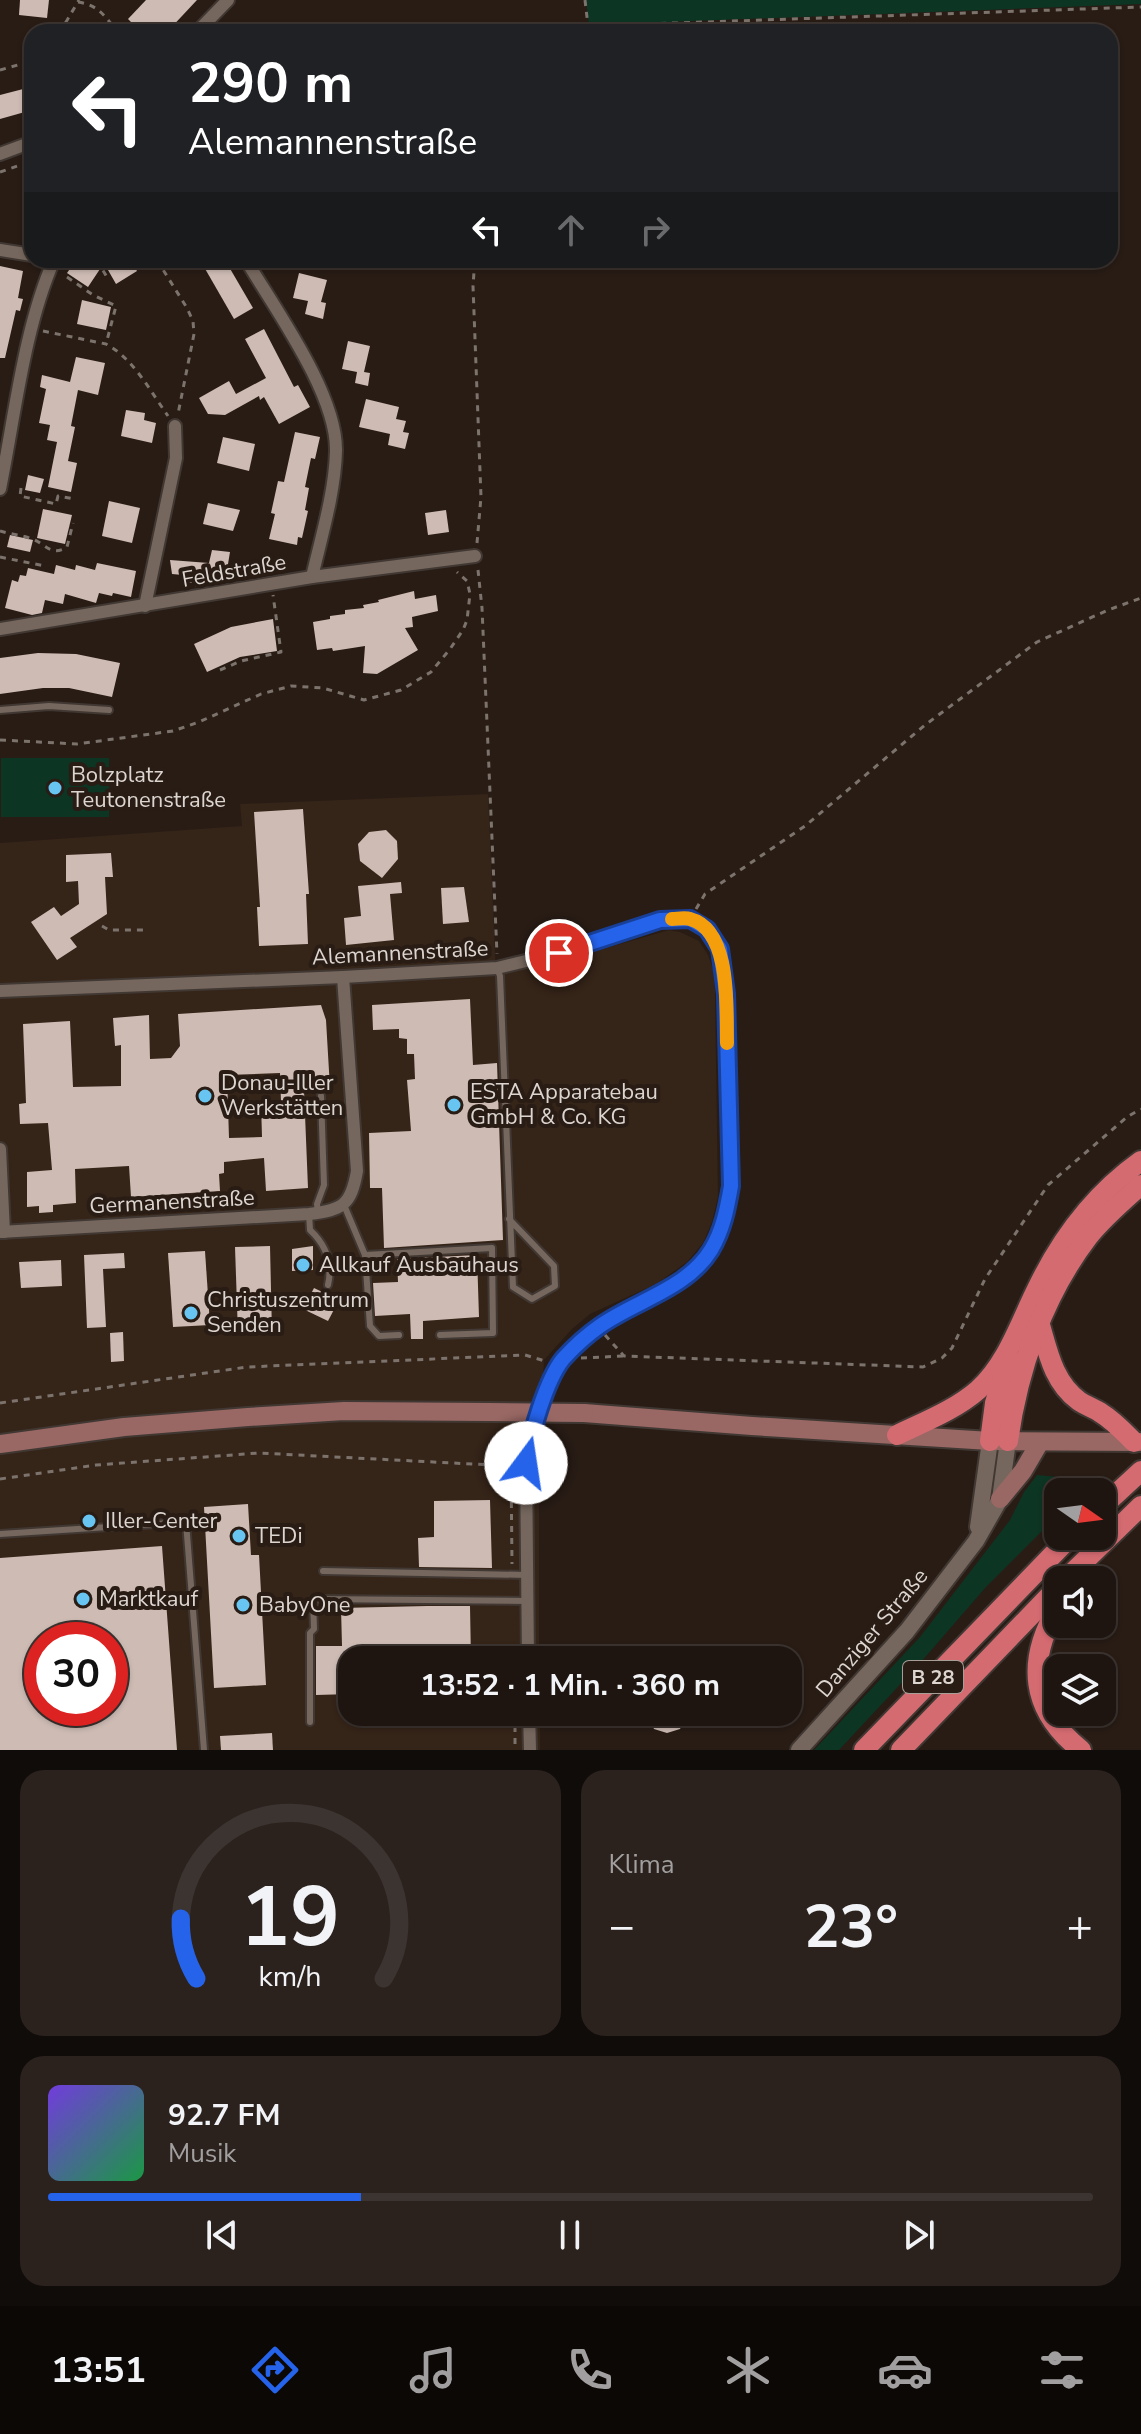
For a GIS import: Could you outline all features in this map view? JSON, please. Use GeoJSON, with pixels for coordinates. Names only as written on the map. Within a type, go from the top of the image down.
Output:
{"type":"FeatureCollection","features":[{"type":"Feature","properties":{"kind":"highway"},"geometry":{"type":"LineString","coordinates":[[897,1435],[959,1405],[980,1389],[998,1366],[1017,1332],[1055,1252],[1119,1176],[1141,1161]]}},
{"type":"Feature","properties":{"kind":"highway"},"geometry":{"type":"LineString","coordinates":[[999,1441],[1013,1406],[1027,1351],[1066,1269],[1090,1235],[1141,1185]]}},
{"type":"Feature","properties":{"kind":"highway"},"geometry":{"type":"LineString","coordinates":[[1040,1325],[1054,1371],[1062,1384],[1081,1403],[1100,1412],[1137,1442]]}},
{"type":"Feature","properties":{"kind":"highway"},"geometry":{"type":"LineString","coordinates":[[999,1441],[995,1403],[1017,1332]]}},
{"type":"Feature","properties":{"kind":"highway"},"geometry":{"type":"LineString","coordinates":[[1116,1494],[1141,1471]]}},
{"type":"Feature","properties":{"kind":"highway"},"geometry":{"type":"LineString","coordinates":[[1078,1566],[1141,1506]]}},
{"type":"Feature","properties":{"kind":"highway","name":"B 28"},"geometry":{"type":"LineString","coordinates":[[864,1750],[1057,1550]]}},
{"type":"Feature","properties":{"kind":"highway"},"geometry":{"type":"LineString","coordinates":[[1083,1566],[1090,1554]]}},
{"type":"Feature","properties":{"kind":"highway","name":"B 28"},"geometry":{"type":"LineString","coordinates":[[901,1750],[1044,1602]]}},
{"type":"Feature","properties":{"kind":"highway"},"geometry":{"type":"LineString","coordinates":[[1044,1632],[1037,1666],[1044,1707],[1055,1726],[1081,1750]]}},
{"type":"Feature","properties":{"kind":"main road"},"geometry":{"type":"LineString","coordinates":[[0,1444],[124,1427],[344,1411],[584,1413],[999,1441],[1137,1442]]}},
{"type":"Feature","properties":{"kind":"main road"},"geometry":{"type":"LineString","coordinates":[[1000,1499],[1023,1471],[1040,1442]]}},
{"type":"Feature","properties":{"kind":"street"},"geometry":{"type":"LineString","coordinates":[[205,24],[228,0]]}},
{"type":"Feature","properties":{"kind":"street"},"geometry":{"type":"LineString","coordinates":[[0,154],[24,145]]}},
{"type":"Feature","properties":{"kind":"street"},"geometry":{"type":"LineString","coordinates":[[0,250],[24,254]]}},
{"type":"Feature","properties":{"kind":"street"},"geometry":{"type":"LineString","coordinates":[[0,489],[31,329],[50,268]]}},
{"type":"Feature","properties":{"kind":"street"},"geometry":{"type":"LineString","coordinates":[[251,268],[312,370],[327,405],[334,432],[336,451],[333,477],[312,577]]}},
{"type":"Feature","properties":{"kind":"street"},"geometry":{"type":"LineString","coordinates":[[145,606],[176,458],[175,426]]}},
{"type":"Feature","properties":{"kind":"street","name":"Feldstraße"},"geometry":{"type":"LineString","coordinates":[[0,629],[312,577],[475,556]]}},
{"type":"Feature","properties":{"kind":"street"},"geometry":{"type":"LineString","coordinates":[[528,1646],[528,1575],[521,1452],[552,1376],[565,1357],[599,1326],[695,1269],[709,1253],[727,1210],[731,1186],[726,994],[720,949],[707,929],[690,919]]}},
{"type":"Feature","properties":{"kind":"street","name":"Alemannenstraße"},"geometry":{"type":"LineString","coordinates":[[0,991],[497,968],[559,953],[660,920],[690,919]]}},
{"type":"Feature","properties":{"kind":"street"},"geometry":{"type":"LineString","coordinates":[[343,977],[357,1171],[353,1193],[344,1205]]}},
{"type":"Feature","properties":{"kind":"street"},"geometry":{"type":"LineString","coordinates":[[0,1149],[2,1232]]}},
{"type":"Feature","properties":{"kind":"street","name":"Germanenstraße"},"geometry":{"type":"LineString","coordinates":[[2,1232],[313,1214],[333,1211],[344,1205]]}},
{"type":"Feature","properties":{"kind":"street","name":"Danziger Straße"},"geometry":{"type":"LineString","coordinates":[[799,1750],[907,1631],[976,1541],[1000,1499],[999,1441]]}},
{"type":"Feature","properties":{"kind":"street","name":"Danziger Straße"},"geometry":{"type":"LineString","coordinates":[[976,1541],[999,1441]]}},
{"type":"Feature","properties":{"kind":"street"},"geometry":{"type":"LineString","coordinates":[[529,1726],[530,1750]]}},
{"type":"Feature","properties":{"kind":"lane"},"geometry":{"type":"LineString","coordinates":[[0,710],[49,706],[109,710]]}},
{"type":"Feature","properties":{"kind":"lane"},"geometry":{"type":"LineString","coordinates":[[497,968],[500,976],[509,1219],[513,1287],[532,1299],[555,1286],[554,1266],[509,1219]]}},
{"type":"Feature","properties":{"kind":"lane"},"geometry":{"type":"LineString","coordinates":[[321,1096],[324,1185],[310,1230],[323,1242],[331,1271],[328,1285]]}},
{"type":"Feature","properties":{"kind":"lane"},"geometry":{"type":"LineString","coordinates":[[344,1205],[365,1255],[370,1326],[379,1336],[399,1335]]}},
{"type":"Feature","properties":{"kind":"lane"},"geometry":{"type":"LineString","coordinates":[[365,1255],[492,1248],[493,1333],[440,1335]]}},
{"type":"Feature","properties":{"kind":"lane"},"geometry":{"type":"LineString","coordinates":[[0,1534],[186,1522],[204,1750]]}},
{"type":"Feature","properties":{"kind":"lane"},"geometry":{"type":"LineString","coordinates":[[323,1571],[528,1575]]}},
{"type":"Feature","properties":{"kind":"lane"},"geometry":{"type":"LineString","coordinates":[[310,1722],[313,1599],[528,1601]]}},
{"type":"Feature","properties":{"kind":"path"},"geometry":{"type":"LineString","coordinates":[[585,0],[588,24]]}},
{"type":"Feature","properties":{"kind":"path"},"geometry":{"type":"LineString","coordinates":[[63,24],[78,1],[100,9],[112,24]]}},
{"type":"Feature","properties":{"kind":"path"},"geometry":{"type":"LineString","coordinates":[[646,24],[1141,7]]}},
{"type":"Feature","properties":{"kind":"path"},"geometry":{"type":"LineString","coordinates":[[0,70],[24,63]]}},
{"type":"Feature","properties":{"kind":"path"},"geometry":{"type":"LineString","coordinates":[[0,172],[24,164]]}},
{"type":"Feature","properties":{"kind":"path"},"geometry":{"type":"LineString","coordinates":[[102,268],[108,279]]}},
{"type":"Feature","properties":{"kind":"path"},"geometry":{"type":"LineString","coordinates":[[162,268],[193,321],[194,334],[175,426]]}},
{"type":"Feature","properties":{"kind":"path"},"geometry":{"type":"LineString","coordinates":[[475,268],[473,286],[481,497],[475,556],[482,608],[497,968]]}},
{"type":"Feature","properties":{"kind":"path"},"geometry":{"type":"LineString","coordinates":[[67,277],[116,306],[106,344]]}},
{"type":"Feature","properties":{"kind":"path"},"geometry":{"type":"LineString","coordinates":[[31,329],[106,344],[125,357],[175,426]]}},
{"type":"Feature","properties":{"kind":"path"},"geometry":{"type":"LineString","coordinates":[[21,488],[20,496],[56,504],[58,496],[75,499]]}},
{"type":"Feature","properties":{"kind":"path"},"geometry":{"type":"LineString","coordinates":[[0,531],[36,540],[56,551],[67,547],[73,523]]}},
{"type":"Feature","properties":{"kind":"path"},"geometry":{"type":"LineString","coordinates":[[0,557],[45,566]]}},
{"type":"Feature","properties":{"kind":"path"},"geometry":{"type":"LineString","coordinates":[[0,740],[77,744],[173,731],[261,694],[291,686],[323,688],[364,700],[401,690],[431,672],[463,630],[469,608],[467,581],[461,573],[437,568],[435,561]]}},
{"type":"Feature","properties":{"kind":"path"},"geometry":{"type":"LineString","coordinates":[[467,581],[478,573]]}},
{"type":"Feature","properties":{"kind":"path"},"geometry":{"type":"LineString","coordinates":[[220,670],[241,661],[281,652],[272,584]]}},
{"type":"Feature","properties":{"kind":"path"},"geometry":{"type":"LineString","coordinates":[[690,919],[705,894],[805,826],[925,725],[1037,642],[1141,598]]}},
{"type":"Feature","properties":{"kind":"path"},"geometry":{"type":"LineString","coordinates":[[102,926],[109,930],[145,930]]}},
{"type":"Feature","properties":{"kind":"path"},"geometry":{"type":"LineString","coordinates":[[565,1357],[624,1356]]}},
{"type":"Feature","properties":{"kind":"path"},"geometry":{"type":"LineString","coordinates":[[0,1479],[96,1465],[259,1453],[511,1466],[521,1452]]}},
{"type":"Feature","properties":{"kind":"shaded area"},"geometry":{"type":"Polygon","coordinates":[[[488,794],[496,975],[561,961],[669,930],[699,941],[713,969],[718,1197],[703,1243],[687,1262],[656,1284],[590,1314],[544,1360],[539,1483],[539,1646],[338,1646],[338,1726],[540,1726],[540,1750],[0,1750],[0,843],[242,826],[240,804],[488,794]]]}},
{"type":"Feature","properties":{"kind":"green space"},"geometry":{"type":"Polygon","coordinates":[[[586,0],[1141,0],[1141,4],[589,24],[586,0]]]}},
{"type":"Feature","properties":{"kind":"green space","name":"Bolzplatz Teutonenstraße"},"geometry":{"type":"Polygon","coordinates":[[[1,758],[109,758],[109,817],[1,817],[1,758]]]}},
{"type":"Feature","properties":{"kind":"green space"},"geometry":{"type":"Polygon","coordinates":[[[1037,1475],[1071,1478],[1044,1478],[1044,1529],[986,1587],[839,1750],[814,1750],[920,1637],[1010,1520],[1024,1492],[1037,1475]]]}},
{"type":"Feature","properties":{"kind":"building"},"geometry":{"type":"Polygon","coordinates":[[[20,0],[49,0],[47,18],[19,15],[20,0]]]}},
{"type":"Feature","properties":{"kind":"building"},"geometry":{"type":"Polygon","coordinates":[[[146,0],[197,0],[174,24],[133,24],[128,19],[146,0]]]}},
{"type":"Feature","properties":{"kind":"building"},"geometry":{"type":"Polygon","coordinates":[[[24,89],[24,112],[0,119],[0,95],[24,89]]]}},
{"type":"Feature","properties":{"kind":"building"},"geometry":{"type":"Polygon","coordinates":[[[0,266],[23,271],[18,298],[23,299],[20,311],[16,310],[5,358],[0,358],[0,266]]]}},
{"type":"Feature","properties":{"kind":"building"},"geometry":{"type":"Polygon","coordinates":[[[70,268],[101,268],[88,287],[67,273],[70,268]]]}},
{"type":"Feature","properties":{"kind":"building"},"geometry":{"type":"Polygon","coordinates":[[[107,268],[135,268],[137,271],[116,284],[107,268]]]}},
{"type":"Feature","properties":{"kind":"building"},"geometry":{"type":"Polygon","coordinates":[[[205,268],[230,268],[253,308],[234,319],[205,268]]]}},
{"type":"Feature","properties":{"kind":"building"},"geometry":{"type":"Polygon","coordinates":[[[299,273],[327,280],[321,302],[326,303],[323,319],[305,314],[308,301],[293,298],[299,273]]]}},
{"type":"Feature","properties":{"kind":"building"},"geometry":{"type":"Polygon","coordinates":[[[82,300],[111,307],[106,330],[77,324],[82,300]]]}},
{"type":"Feature","properties":{"kind":"building"},"geometry":{"type":"Polygon","coordinates":[[[264,329],[294,387],[298,385],[310,407],[279,424],[264,397],[260,400],[259,396],[225,415],[208,414],[199,398],[229,381],[236,394],[266,378],[245,339],[264,329]]]}},
{"type":"Feature","properties":{"kind":"building"},"geometry":{"type":"Polygon","coordinates":[[[348,341],[370,346],[364,372],[370,373],[368,386],[355,383],[357,372],[342,369],[348,341]]]}},
{"type":"Feature","properties":{"kind":"building"},"geometry":{"type":"Polygon","coordinates":[[[76,357],[105,363],[98,395],[78,390],[68,461],[77,463],[71,492],[48,487],[57,442],[47,440],[50,425],[39,423],[46,389],[40,387],[42,375],[70,382],[76,357]]]}},
{"type":"Feature","properties":{"kind":"building"},"geometry":{"type":"Polygon","coordinates":[[[366,399],[399,407],[396,419],[406,421],[403,432],[409,433],[405,449],[388,445],[390,434],[359,427],[366,399]]]}},
{"type":"Feature","properties":{"kind":"building"},"geometry":{"type":"Polygon","coordinates":[[[126,410],[145,413],[144,420],[156,423],[152,443],[121,436],[126,410]]]}},
{"type":"Feature","properties":{"kind":"building"},"geometry":{"type":"Polygon","coordinates":[[[295,432],[320,437],[315,459],[311,458],[305,487],[309,488],[305,510],[308,511],[302,538],[298,537],[297,545],[269,539],[278,481],[284,482],[295,432]]]}},
{"type":"Feature","properties":{"kind":"building"},"geometry":{"type":"Polygon","coordinates":[[[223,437],[255,444],[249,471],[217,463],[223,437]]]}},
{"type":"Feature","properties":{"kind":"building"},"geometry":{"type":"Polygon","coordinates":[[[28,475],[44,479],[40,493],[25,490],[28,475]]]}},
{"type":"Feature","properties":{"kind":"building"},"geometry":{"type":"Polygon","coordinates":[[[109,501],[140,508],[132,543],[102,536],[109,501]]]}},
{"type":"Feature","properties":{"kind":"building"},"geometry":{"type":"Polygon","coordinates":[[[208,503],[240,510],[233,531],[203,524],[208,503]]]}},
{"type":"Feature","properties":{"kind":"building"},"geometry":{"type":"Polygon","coordinates":[[[43,509],[72,515],[65,544],[37,538],[43,509]]]}},
{"type":"Feature","properties":{"kind":"building"},"geometry":{"type":"Polygon","coordinates":[[[446,510],[449,532],[428,535],[425,513],[446,510]]]}},
{"type":"Feature","properties":{"kind":"building"},"geometry":{"type":"Polygon","coordinates":[[[10,535],[33,540],[30,552],[7,547],[10,535]]]}},
{"type":"Feature","properties":{"kind":"building"},"geometry":{"type":"Polygon","coordinates":[[[212,550],[230,552],[225,582],[195,587],[195,583],[186,583],[183,575],[172,574],[170,560],[209,563],[212,550]]]}},
{"type":"Feature","properties":{"kind":"building"},"geometry":{"type":"Polygon","coordinates":[[[97,563],[136,571],[131,597],[99,593],[96,603],[65,594],[63,604],[45,600],[42,613],[32,615],[5,608],[12,580],[18,582],[20,575],[26,576],[28,568],[54,574],[56,565],[75,570],[76,565],[95,570],[97,563]]]}},
{"type":"Feature","properties":{"kind":"building"},"geometry":{"type":"Polygon","coordinates":[[[414,591],[415,599],[436,595],[438,611],[412,617],[413,627],[405,628],[418,650],[377,674],[363,673],[365,646],[317,650],[313,622],[414,591]]]}},
{"type":"Feature","properties":{"kind":"building"},"geometry":{"type":"Polygon","coordinates":[[[273,619],[277,651],[240,657],[207,672],[194,644],[231,627],[273,619]]]}},
{"type":"Feature","properties":{"kind":"building"},"geometry":{"type":"Polygon","coordinates":[[[38,653],[76,654],[120,663],[112,697],[69,688],[0,694],[0,658],[38,653]]]}},
{"type":"Feature","properties":{"kind":"building"},"geometry":{"type":"Polygon","coordinates":[[[303,809],[309,894],[306,894],[308,944],[259,946],[257,907],[260,907],[254,812],[303,809]]]}},
{"type":"Feature","properties":{"kind":"building"},"geometry":{"type":"Polygon","coordinates":[[[386,830],[397,841],[398,859],[382,878],[360,861],[358,844],[369,832],[386,830]]]}},
{"type":"Feature","properties":{"kind":"building"},"geometry":{"type":"Polygon","coordinates":[[[111,853],[113,877],[105,877],[107,914],[70,938],[77,947],[57,960],[31,922],[54,907],[61,916],[79,904],[78,881],[66,882],[66,855],[111,853]]]}},
{"type":"Feature","properties":{"kind":"building"},"geometry":{"type":"Polygon","coordinates":[[[401,882],[402,893],[390,894],[394,940],[346,945],[344,918],[361,916],[358,886],[401,882]]]}},
{"type":"Feature","properties":{"kind":"building"},"geometry":{"type":"Polygon","coordinates":[[[464,887],[469,922],[443,924],[441,888],[464,887]]]}},
{"type":"Feature","properties":{"kind":"building","name":"ESTA Apparatebau GmbH & Co. KG"},"geometry":{"type":"Polygon","coordinates":[[[470,999],[473,1065],[497,1063],[503,1240],[384,1248],[382,1188],[370,1188],[369,1133],[411,1131],[407,1080],[415,1079],[414,1054],[407,1054],[407,1039],[399,1038],[399,1029],[373,1030],[372,1005],[470,999]]]}},
{"type":"Feature","properties":{"kind":"building"},"geometry":{"type":"Polygon","coordinates":[[[321,1005],[326,1020],[330,1088],[304,1090],[308,1188],[266,1191],[264,1158],[224,1162],[224,1173],[219,1174],[220,1191],[131,1197],[129,1166],[75,1169],[76,1203],[53,1205],[53,1212],[39,1213],[39,1206],[27,1207],[27,1172],[52,1170],[48,1123],[20,1124],[19,1104],[26,1103],[23,1024],[70,1021],[73,1087],[121,1086],[121,1045],[115,1046],[113,1018],[149,1015],[150,1059],[171,1058],[180,1046],[178,1014],[321,1005]],[[280,1073],[227,1075],[229,1138],[262,1137],[261,1103],[281,1102],[280,1073]]]}},
{"type":"Feature","properties":{"kind":"building"},"geometry":{"type":"Polygon","coordinates":[[[270,1246],[272,1333],[238,1334],[235,1247],[270,1246]]]}},
{"type":"Feature","properties":{"kind":"building"},"geometry":{"type":"Polygon","coordinates":[[[313,1246],[313,1270],[292,1271],[292,1249],[313,1246]]]}},
{"type":"Feature","properties":{"kind":"building"},"geometry":{"type":"Polygon","coordinates":[[[205,1251],[210,1325],[173,1327],[168,1253],[205,1251]]]}},
{"type":"Feature","properties":{"kind":"building"},"geometry":{"type":"Polygon","coordinates":[[[124,1253],[125,1268],[103,1269],[106,1327],[87,1328],[84,1255],[124,1253]]]}},
{"type":"Feature","properties":{"kind":"building"},"geometry":{"type":"Polygon","coordinates":[[[477,1255],[479,1317],[423,1321],[423,1339],[411,1339],[410,1314],[375,1316],[373,1283],[398,1282],[397,1259],[477,1255]]]}},
{"type":"Feature","properties":{"kind":"building"},"geometry":{"type":"Polygon","coordinates":[[[61,1260],[62,1286],[21,1288],[19,1262],[61,1260]]]}},
{"type":"Feature","properties":{"kind":"building"},"geometry":{"type":"Polygon","coordinates":[[[314,1288],[339,1300],[328,1321],[303,1309],[314,1288]]]}},
{"type":"Feature","properties":{"kind":"building"},"geometry":{"type":"Polygon","coordinates":[[[123,1332],[124,1361],[111,1362],[110,1333],[123,1332]]]}},
{"type":"Feature","properties":{"kind":"building"},"geometry":{"type":"Polygon","coordinates":[[[490,1500],[492,1568],[419,1567],[418,1538],[434,1537],[434,1501],[490,1500]]]}},
{"type":"Feature","properties":{"kind":"building"},"geometry":{"type":"Polygon","coordinates":[[[248,1504],[251,1555],[259,1555],[266,1685],[214,1688],[204,1507],[248,1504]]]}},
{"type":"Feature","properties":{"kind":"building","name":"Marktkauf"},"geometry":{"type":"Polygon","coordinates":[[[162,1546],[177,1750],[0,1750],[0,1558],[162,1546]]]}},
{"type":"Feature","properties":{"kind":"building"},"geometry":{"type":"Polygon","coordinates":[[[470,1606],[471,1646],[342,1646],[341,1608],[470,1606]]]}},
{"type":"Feature","properties":{"kind":"building"},"geometry":{"type":"Polygon","coordinates":[[[316,1646],[338,1646],[338,1694],[316,1695],[316,1646]]]}},
{"type":"Feature","properties":{"kind":"building"},"geometry":{"type":"Polygon","coordinates":[[[653,1726],[681,1726],[667,1733],[653,1726]]]}},
{"type":"Feature","properties":{"kind":"building"},"geometry":{"type":"Polygon","coordinates":[[[272,1733],[273,1750],[221,1750],[220,1736],[272,1733]]]}},
{"type":"Feature","properties":{"kind":"slow traffic"},"geometry":{"type":"LineString","coordinates":[[672,919],[690,919],[707,929],[720,949],[726,994],[727,1043]]}},
{"type":"Feature","properties":{"kind":"place","name":"Bolzplatz Teutonenstraße"},"geometry":{"type":"Point","coordinates":[55,788]}},
{"type":"Feature","properties":{"kind":"place","name":"Donau-Iller Werkstätten"},"geometry":{"type":"Point","coordinates":[205,1096]}},
{"type":"Feature","properties":{"kind":"place","name":"ESTA Apparatebau GmbH & Co. KG"},"geometry":{"type":"Point","coordinates":[454,1105]}},
{"type":"Feature","properties":{"kind":"place","name":"Allkauf Ausbauhaus"},"geometry":{"type":"Point","coordinates":[303,1265]}},
{"type":"Feature","properties":{"kind":"place","name":"Christuszentrum Senden"},"geometry":{"type":"Point","coordinates":[191,1313]}},
{"type":"Feature","properties":{"kind":"place","name":"Iller-Center"},"geometry":{"type":"Point","coordinates":[89,1521]}},
{"type":"Feature","properties":{"kind":"place","name":"TEDi"},"geometry":{"type":"Point","coordinates":[239,1536]}},
{"type":"Feature","properties":{"kind":"place","name":"Marktkauf"},"geometry":{"type":"Point","coordinates":[83,1599]}},
{"type":"Feature","properties":{"kind":"place","name":"BabyOne"},"geometry":{"type":"Point","coordinates":[243,1605]}},
{"type":"Feature","properties":{"kind":"route"},"geometry":{"type":"LineString","coordinates":[[526,1463],[529,1445],[558,1366],[599,1326],[695,1269],[709,1253],[719,1234],[731,1186],[726,994],[720,949],[707,929],[690,919],[660,920],[559,953]]}}]}
